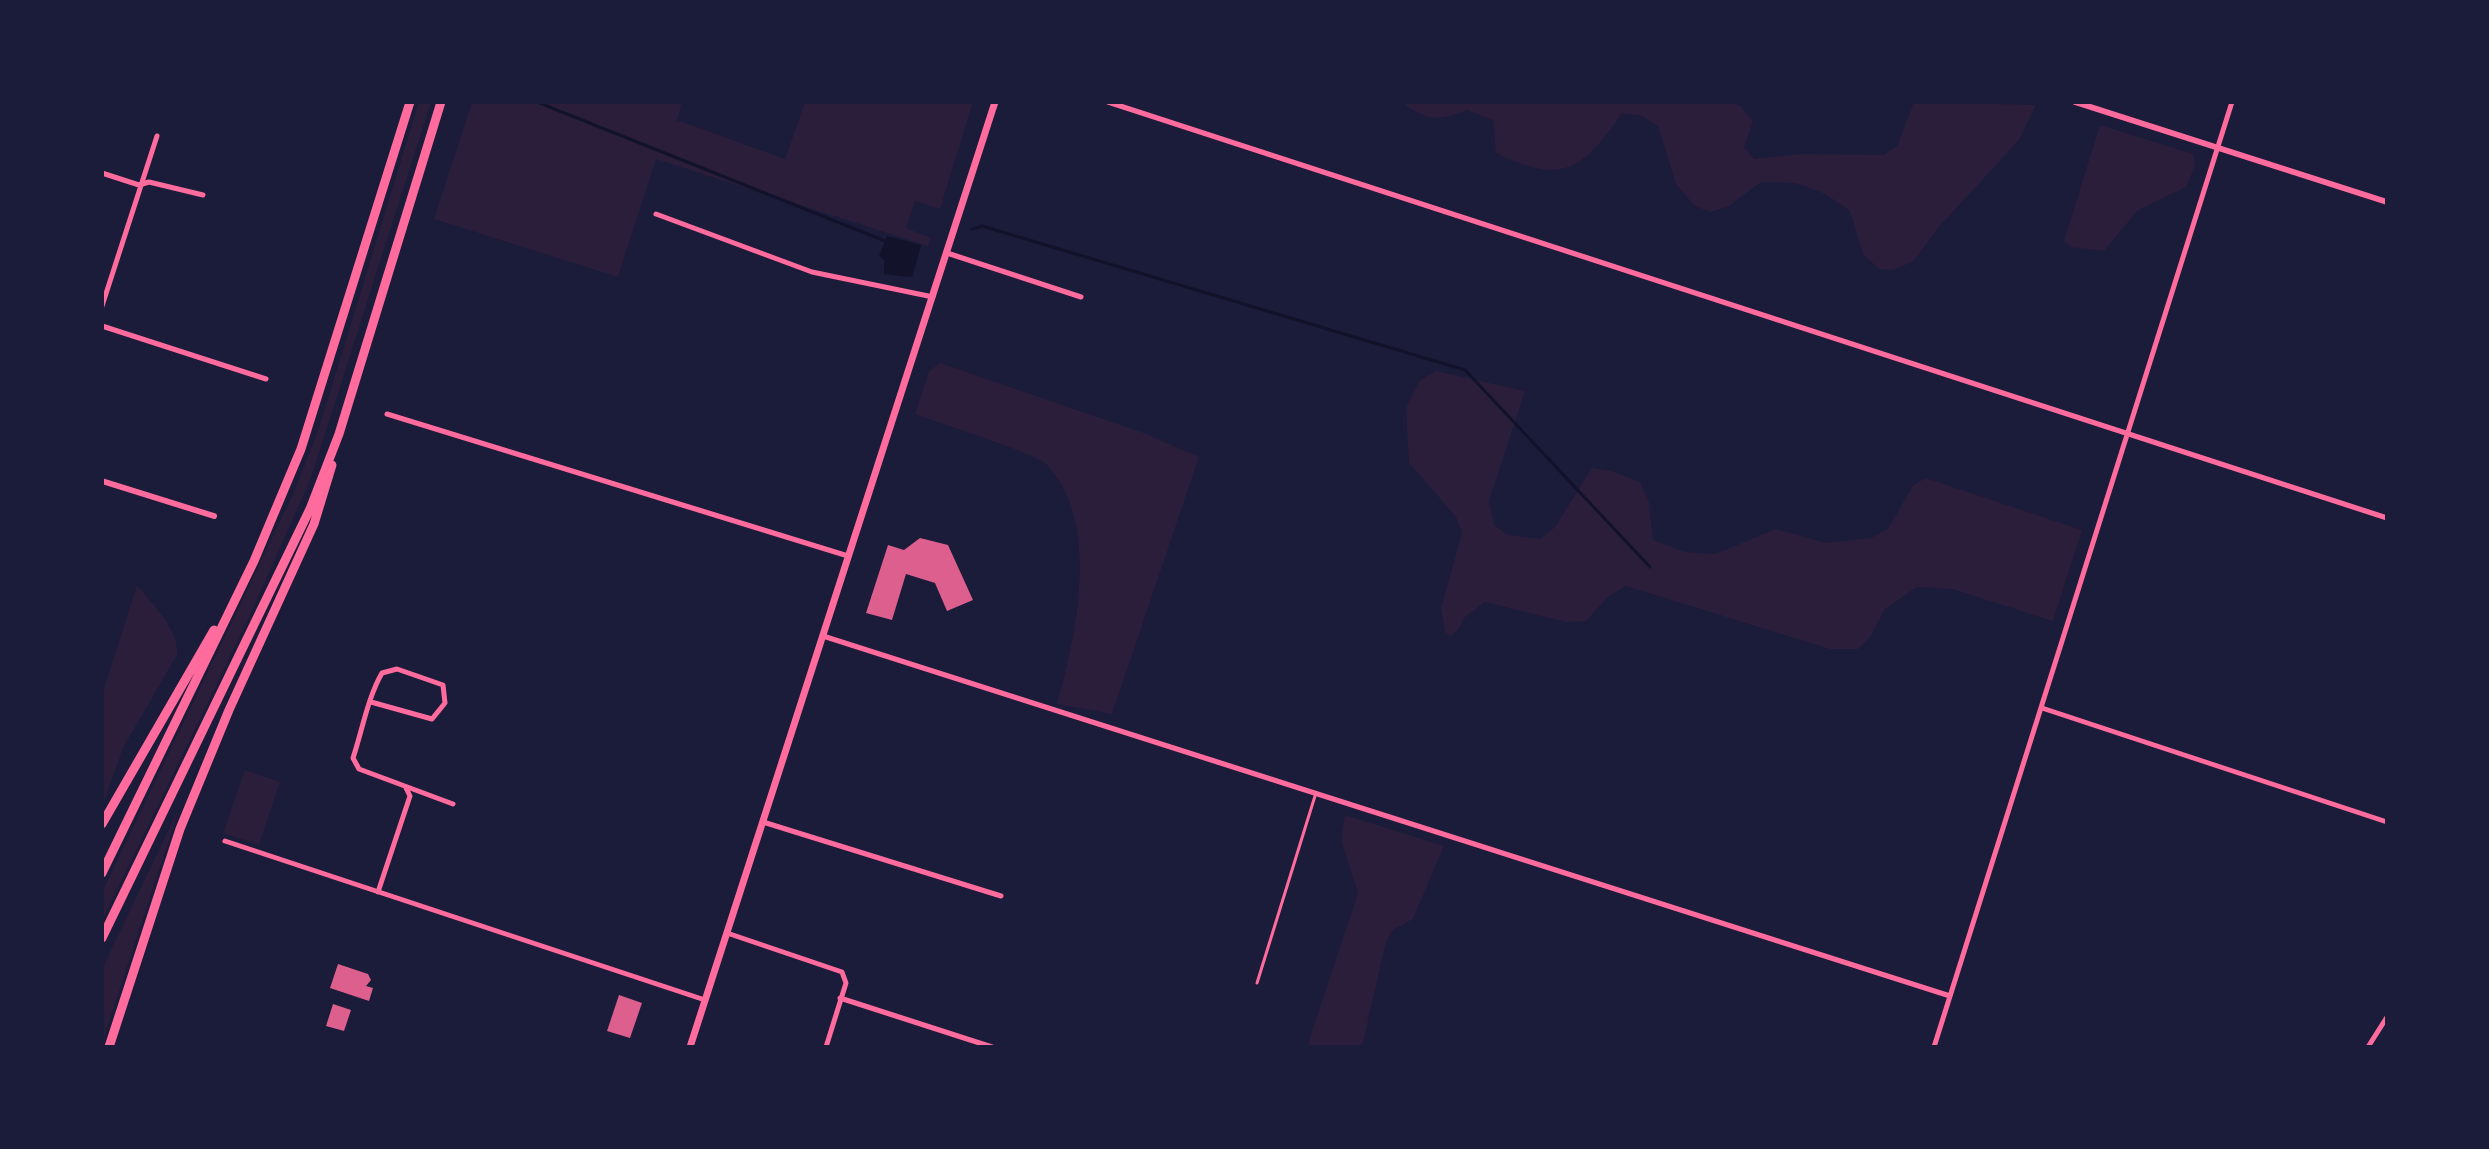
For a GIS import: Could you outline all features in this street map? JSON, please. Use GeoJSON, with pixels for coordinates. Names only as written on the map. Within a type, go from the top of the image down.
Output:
{"type":"FeatureCollection","features":[{"type":"Feature","properties":{"kind":"highway"},"geometry":{"type":"LineString","coordinates":[[102,873],[254,561],[312,419],[410,102]]}},
{"type":"Feature","properties":{"kind":"highway"},"geometry":{"type":"LineString","coordinates":[[102,938],[310,509],[339,434],[441,102]]}},
{"type":"Feature","properties":{"kind":"highway"},"geometry":{"type":"LineString","coordinates":[[109,1047],[202,771],[314,524],[327,488],[339,434]]}},
{"type":"Feature","properties":{"kind":"highway"},"geometry":{"type":"LineString","coordinates":[[102,824],[254,561]]}},
{"type":"Feature","properties":{"kind":"highway"},"geometry":{"type":"LineString","coordinates":[[118,1047],[115,1037],[119,1010]]}},
{"type":"Feature","properties":{"kind":"main road"},"geometry":{"type":"LineString","coordinates":[[690,1047],[995,102]]}},
{"type":"Feature","properties":{"kind":"street"},"geometry":{"type":"LineString","coordinates":[[1108,102],[1524,234],[1808,332],[2387,518]]}},
{"type":"Feature","properties":{"kind":"street"},"geometry":{"type":"LineString","coordinates":[[2075,102],[2387,202]]}},
{"type":"Feature","properties":{"kind":"street"},"geometry":{"type":"LineString","coordinates":[[1934,1047],[2232,102]]}},
{"type":"Feature","properties":{"kind":"street"},"geometry":{"type":"LineString","coordinates":[[102,306],[157,136]]}},
{"type":"Feature","properties":{"kind":"street"},"geometry":{"type":"LineString","coordinates":[[102,173],[139,185],[149,182],[203,195]]}},
{"type":"Feature","properties":{"kind":"street"},"geometry":{"type":"LineString","coordinates":[[656,214],[812,272],[933,297]]}},
{"type":"Feature","properties":{"kind":"street"},"geometry":{"type":"LineString","coordinates":[[947,253],[1081,297]]}},
{"type":"Feature","properties":{"kind":"street"},"geometry":{"type":"LineString","coordinates":[[102,326],[266,379]]}},
{"type":"Feature","properties":{"kind":"street"},"geometry":{"type":"LineString","coordinates":[[387,414],[848,556]]}},
{"type":"Feature","properties":{"kind":"street"},"geometry":{"type":"LineString","coordinates":[[102,481],[214,516]]}},
{"type":"Feature","properties":{"kind":"street"},"geometry":{"type":"LineString","coordinates":[[823,636],[1315,796],[1950,996]]}},
{"type":"Feature","properties":{"kind":"street"},"geometry":{"type":"LineString","coordinates":[[371,702],[432,719],[445,703],[446,691],[440,682],[390,669],[380,677],[371,702],[353,758],[359,769],[453,804]]}},
{"type":"Feature","properties":{"kind":"street"},"geometry":{"type":"LineString","coordinates":[[2042,708],[2387,822]]}},
{"type":"Feature","properties":{"kind":"street"},"geometry":{"type":"LineString","coordinates":[[378,892],[410,796],[406,788]]}},
{"type":"Feature","properties":{"kind":"street"},"geometry":{"type":"LineString","coordinates":[[763,822],[1001,896]]}},
{"type":"Feature","properties":{"kind":"street"},"geometry":{"type":"LineString","coordinates":[[225,841],[705,1000]]}},
{"type":"Feature","properties":{"kind":"street"},"geometry":{"type":"LineString","coordinates":[[727,933],[835,968],[844,976],[846,983],[826,1047]]}},
{"type":"Feature","properties":{"kind":"street"},"geometry":{"type":"LineString","coordinates":[[840,998],[992,1047]]}},
{"type":"Feature","properties":{"kind":"street"},"geometry":{"type":"LineString","coordinates":[[2368,1047],[2387,1017]]}},
{"type":"Feature","properties":{"kind":"lane"},"geometry":{"type":"LineString","coordinates":[[1257,983],[1315,796]]}},
{"type":"Feature","properties":{"kind":"shaded area"},"geometry":{"type":"Polygon","coordinates":[[[419,102],[431,102],[311,478],[246,624],[102,921],[102,892],[295,490],[319,428],[419,102]]]}},
{"type":"Feature","properties":{"kind":"shaded area"},"geometry":{"type":"Polygon","coordinates":[[[472,102],[682,102],[677,120],[785,159],[805,102],[973,102],[940,209],[915,201],[906,228],[931,238],[928,246],[656,159],[618,277],[434,219],[472,102]]]}},
{"type":"Feature","properties":{"kind":"shaded area"},"geometry":{"type":"Polygon","coordinates":[[[1401,102],[1730,102],[1740,106],[1753,121],[1744,147],[1754,159],[1802,154],[1883,155],[1897,146],[1914,102],[2036,105],[2019,140],[1937,229],[1913,262],[1892,270],[1879,269],[1863,254],[1850,211],[1825,194],[1796,183],[1761,182],[1729,206],[1710,212],[1695,206],[1676,184],[1658,126],[1642,116],[1622,113],[1582,160],[1554,170],[1518,163],[1496,153],[1493,120],[1467,110],[1432,118],[1401,102]]]}},
{"type":"Feature","properties":{"kind":"shaded area"},"geometry":{"type":"Polygon","coordinates":[[[2100,125],[2193,154],[2195,166],[2186,187],[2138,210],[2104,251],[2070,247],[2064,241],[2100,125]]]}},
{"type":"Feature","properties":{"kind":"shaded area"},"geometry":{"type":"Polygon","coordinates":[[[887,236],[921,245],[912,277],[884,274],[884,260],[879,256],[887,236]]]}},
{"type":"Feature","properties":{"kind":"shaded area"},"geometry":{"type":"Polygon","coordinates":[[[940,363],[1144,433],[1199,457],[1112,714],[1057,704],[1071,646],[1080,580],[1074,516],[1063,488],[1046,464],[1038,459],[915,414],[929,371],[940,363]]]}},
{"type":"Feature","properties":{"kind":"shaded area"},"geometry":{"type":"Polygon","coordinates":[[[1436,371],[1525,391],[1489,501],[1494,525],[1508,535],[1540,539],[1555,527],[1592,468],[1612,471],[1640,482],[1649,502],[1653,540],[1685,552],[1715,554],[1776,529],[1826,543],[1871,538],[1888,529],[1913,485],[1926,478],[2082,530],[2053,621],[1952,589],[1917,587],[1885,609],[1870,637],[1858,649],[1830,649],[1626,586],[1609,596],[1586,621],[1567,622],[1485,602],[1464,618],[1458,630],[1450,636],[1445,632],[1441,608],[1462,533],[1456,517],[1409,463],[1406,408],[1420,380],[1436,371]]]}},
{"type":"Feature","properties":{"kind":"shaded area"},"geometry":{"type":"Polygon","coordinates":[[[137,585],[170,627],[177,655],[123,748],[102,807],[102,695],[137,585]]]}},
{"type":"Feature","properties":{"kind":"shaded area"},"geometry":{"type":"Polygon","coordinates":[[[245,770],[280,782],[259,845],[223,833],[245,770]]]}},
{"type":"Feature","properties":{"kind":"shaded area"},"geometry":{"type":"Polygon","coordinates":[[[178,810],[175,822],[102,1043],[102,969],[178,810]]]}},
{"type":"Feature","properties":{"kind":"shaded area"},"geometry":{"type":"Polygon","coordinates":[[[1345,815],[1444,846],[1413,919],[1393,930],[1386,942],[1362,1047],[1307,1047],[1358,893],[1341,841],[1345,815]]]}},
{"type":"Feature","properties":{"kind":"building"},"geometry":{"type":"Polygon","coordinates":[[[920,538],[948,545],[973,600],[947,611],[935,583],[906,574],[892,620],[866,613],[888,545],[904,550],[920,538]]]}},
{"type":"Feature","properties":{"kind":"building"},"geometry":{"type":"Polygon","coordinates":[[[338,964],[368,974],[371,980],[366,986],[373,988],[369,1001],[330,988],[338,964]]]}},
{"type":"Feature","properties":{"kind":"building"},"geometry":{"type":"Polygon","coordinates":[[[619,995],[642,1003],[630,1038],[607,1031],[619,995]]]}},
{"type":"Feature","properties":{"kind":"building"},"geometry":{"type":"Polygon","coordinates":[[[333,1004],[351,1010],[344,1031],[326,1026],[333,1004]]]}},
{"type":"Feature","properties":{"kind":"waterway"},"geometry":{"type":"LineString","coordinates":[[537,102],[885,241]]}},
{"type":"Feature","properties":{"kind":"waterway"},"geometry":{"type":"LineString","coordinates":[[972,229],[982,226],[1465,370],[1650,567]]}}]}
